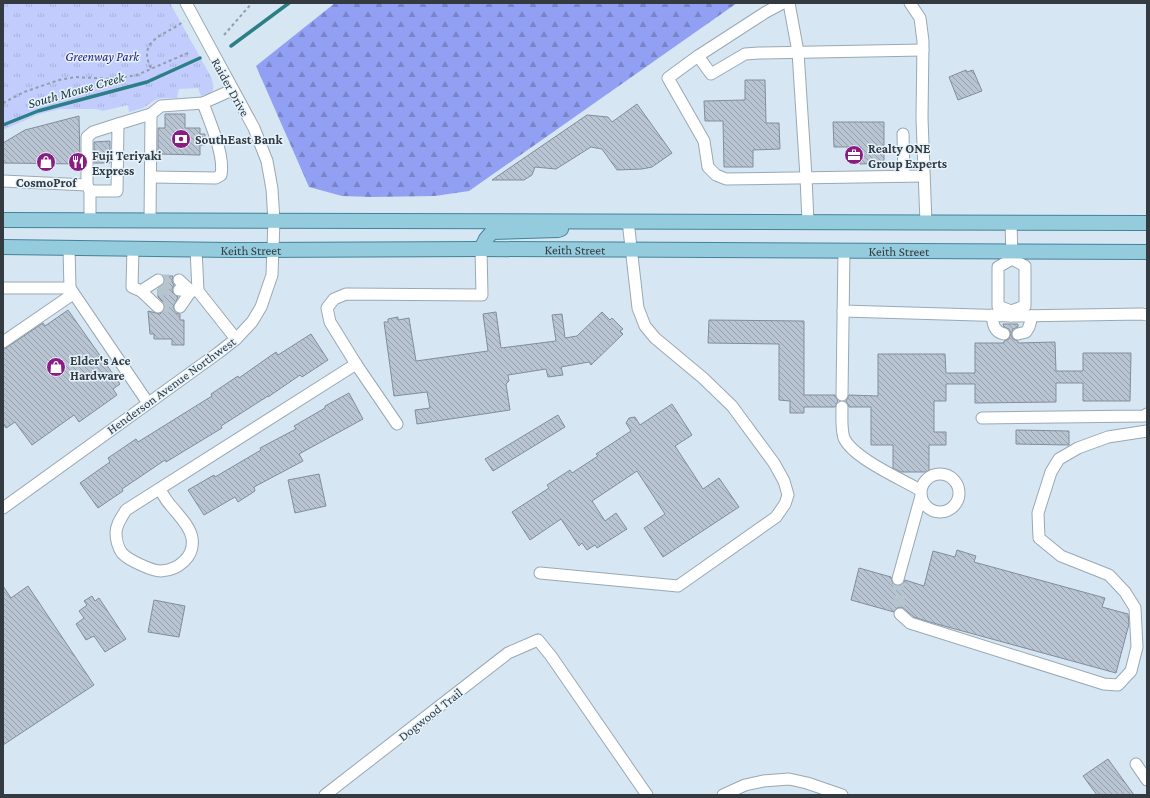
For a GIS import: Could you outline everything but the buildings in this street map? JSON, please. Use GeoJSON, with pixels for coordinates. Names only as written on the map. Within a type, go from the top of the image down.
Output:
{"type":"FeatureCollection","features":[{"type":"Feature","properties":{"kind":"main road"},"geometry":{"type":"LineString","coordinates":[[3,220],[1147,224]]}},
{"type":"Feature","properties":{"kind":"main road"},"geometry":{"type":"LineString","coordinates":[[481,249],[486,239],[492,232],[558,230],[584,221]]}},
{"type":"Feature","properties":{"kind":"main road","name":"Keith Street"},"geometry":{"type":"LineString","coordinates":[[3,247],[273,250],[844,250],[1012,255],[1147,252]]}},
{"type":"Feature","properties":{"kind":"street","name":"Raider Drive"},"geometry":{"type":"LineString","coordinates":[[186,3],[254,128],[267,161],[272,189],[274,221]]}},
{"type":"Feature","properties":{"kind":"street"},"geometry":{"type":"LineString","coordinates":[[783,3],[766,12],[698,56],[668,78],[704,141],[708,167],[716,175],[726,178],[924,176]]}},
{"type":"Feature","properties":{"kind":"street"},"geometry":{"type":"LineString","coordinates":[[789,3],[798,52],[808,222]]}},
{"type":"Feature","properties":{"kind":"street"},"geometry":{"type":"LineString","coordinates":[[910,3],[920,18],[924,41],[922,118],[926,223]]}},
{"type":"Feature","properties":{"kind":"street"},"geometry":{"type":"LineString","coordinates":[[698,56],[711,74],[745,54],[759,52],[923,50]]}},
{"type":"Feature","properties":{"kind":"street"},"geometry":{"type":"LineString","coordinates":[[90,221],[87,137],[93,132],[151,114],[161,106],[203,103],[232,90]]}},
{"type":"Feature","properties":{"kind":"street"},"geometry":{"type":"LineString","coordinates":[[151,177],[216,178],[221,175],[221,158],[203,103]]}},
{"type":"Feature","properties":{"kind":"street"},"geometry":{"type":"LineString","coordinates":[[150,221],[151,114]]}},
{"type":"Feature","properties":{"kind":"street"},"geometry":{"type":"LineString","coordinates":[[3,181],[117,191],[118,124]]}},
{"type":"Feature","properties":{"kind":"street"},"geometry":{"type":"LineString","coordinates":[[903,134],[904,176]]}},
{"type":"Feature","properties":{"kind":"street","name":"Henderson Avenue Northwest"},"geometry":{"type":"LineString","coordinates":[[3,508],[236,339],[252,322],[261,307],[272,275],[274,221]]}},
{"type":"Feature","properties":{"kind":"street"},"geometry":{"type":"LineString","coordinates":[[540,573],[678,586],[776,517],[781,511],[788,495],[784,481],[774,463],[732,406],[703,378],[655,338],[645,326],[638,308],[628,221]]}},
{"type":"Feature","properties":{"kind":"street"},"geometry":{"type":"LineString","coordinates":[[1011,223],[1012,255]]}},
{"type":"Feature","properties":{"kind":"street"},"geometry":{"type":"LineString","coordinates":[[69,248],[72,291],[148,403]]}},
{"type":"Feature","properties":{"kind":"street"},"geometry":{"type":"LineString","coordinates":[[133,249],[132,287],[140,291],[158,307]]}},
{"type":"Feature","properties":{"kind":"street"},"geometry":{"type":"LineString","coordinates":[[180,307],[187,288],[196,249]]}},
{"type":"Feature","properties":{"kind":"street"},"geometry":{"type":"LineString","coordinates":[[397,424],[356,364],[330,322],[327,308],[334,298],[346,294],[482,295],[481,249]]}},
{"type":"Feature","properties":{"kind":"street"},"geometry":{"type":"LineString","coordinates":[[842,395],[844,250]]}},
{"type":"Feature","properties":{"kind":"street"},"geometry":{"type":"LineString","coordinates":[[1011,314],[1025,306],[1026,266],[1012,255]]}},
{"type":"Feature","properties":{"kind":"street"},"geometry":{"type":"LineString","coordinates":[[1011,314],[998,306],[998,267],[1012,255]]}},
{"type":"Feature","properties":{"kind":"street"},"geometry":{"type":"LineString","coordinates":[[140,291],[158,285]]}},
{"type":"Feature","properties":{"kind":"street"},"geometry":{"type":"LineString","coordinates":[[3,288],[72,291]]}},
{"type":"Feature","properties":{"kind":"street"},"geometry":{"type":"LineString","coordinates":[[187,288],[236,339]]}},
{"type":"Feature","properties":{"kind":"street"},"geometry":{"type":"LineString","coordinates":[[3,342],[72,291]]}},
{"type":"Feature","properties":{"kind":"street"},"geometry":{"type":"LineString","coordinates":[[843,311],[992,315],[1011,314],[1032,316],[1147,315]]}},
{"type":"Feature","properties":{"kind":"street"},"geometry":{"type":"LineString","coordinates":[[992,315],[994,327],[1000,333],[1004,334]]}},
{"type":"Feature","properties":{"kind":"street"},"geometry":{"type":"LineString","coordinates":[[1018,334],[1026,332],[1032,316]]}},
{"type":"Feature","properties":{"kind":"street"},"geometry":{"type":"LineString","coordinates":[[160,490],[188,528],[192,536],[192,545],[187,558],[182,564],[171,569],[159,571],[145,567],[123,554],[119,547],[116,532],[126,510],[147,496],[160,490],[356,364]]}},
{"type":"Feature","properties":{"kind":"street"},"geometry":{"type":"LineString","coordinates":[[842,407],[844,437],[849,444],[863,458],[921,493],[898,579]]}},
{"type":"Feature","properties":{"kind":"street"},"geometry":{"type":"LineString","coordinates":[[982,418],[1144,416],[1147,414]]}},
{"type":"Feature","properties":{"kind":"street"},"geometry":{"type":"LineString","coordinates":[[900,614],[910,623],[1104,684],[1118,685],[1131,672],[1137,647],[1134,608],[1126,592],[1109,575],[1061,556],[1039,538],[1038,514],[1051,472],[1059,459],[1078,448],[1108,437],[1147,431]]}},
{"type":"Feature","properties":{"kind":"street","name":"Dogwood Trail"},"geometry":{"type":"LineString","coordinates":[[325,795],[508,653],[538,640],[551,656],[647,795]]}},
{"type":"Feature","properties":{"kind":"street"},"geometry":{"type":"LineString","coordinates":[[1136,764],[1147,780]]}},
{"type":"Feature","properties":{"kind":"street"},"geometry":{"type":"LineString","coordinates":[[723,795],[745,785],[762,781],[789,779],[807,783],[842,795]]}},
{"type":"Feature","properties":{"kind":"path"},"geometry":{"type":"LineString","coordinates":[[224,35],[252,3]]}},
{"type":"Feature","properties":{"kind":"path"},"geometry":{"type":"LineString","coordinates":[[151,68],[148,54],[148,48],[151,43],[155,38],[181,23],[192,14]]}},
{"type":"Feature","properties":{"kind":"path"},"geometry":{"type":"LineString","coordinates":[[3,103],[24,92],[59,80],[75,77],[112,80],[128,78],[190,52]]}},
{"type":"Feature","properties":{"kind":"green space","name":"Greenway Park"},"geometry":{"type":"Polygon","coordinates":[[[3,3],[170,3],[211,77],[213,90],[211,94],[201,96],[198,88],[179,89],[177,98],[162,98],[155,100],[143,108],[129,112],[128,105],[103,111],[96,109],[60,109],[39,114],[3,130],[3,41],[5,40],[3,38],[3,3]]]}},
{"type":"Feature","properties":{"kind":"green space"},"geometry":{"type":"Polygon","coordinates":[[[335,3],[737,3],[469,191],[435,196],[372,197],[342,196],[309,187],[256,66],[335,3]]]}},
{"type":"Feature","properties":{"kind":"waterway","name":"South Mouse Creek"},"geometry":{"type":"LineString","coordinates":[[231,46],[289,3]]}},
{"type":"Feature","properties":{"kind":"waterway","name":"South Mouse Creek"},"geometry":{"type":"LineString","coordinates":[[3,125],[38,111],[147,82],[200,58]]}},
{"type":"Feature","properties":{"kind":"tunnel"},"geometry":{"type":"LineString","coordinates":[[158,280],[179,280]]}},
{"type":"Feature","properties":{"kind":"tunnel"},"geometry":{"type":"LineString","coordinates":[[158,290],[179,290]]}},
{"type":"Feature","properties":{"kind":"tunnel"},"geometry":{"type":"LineString","coordinates":[[158,307],[180,307]]}},
{"type":"Feature","properties":{"kind":"tunnel"},"geometry":{"type":"LineString","coordinates":[[898,579],[900,614]]}},
{"type":"Feature","properties":{"kind":"place","name":"SouthEast Bank"},"geometry":{"type":"Point","coordinates":[181,139]}},
{"type":"Feature","properties":{"kind":"place","name":"Realty ONE Group Experts"},"geometry":{"type":"Point","coordinates":[854,155]}},
{"type":"Feature","properties":{"kind":"place","name":"CosmoProf"},"geometry":{"type":"Point","coordinates":[46,162]}},
{"type":"Feature","properties":{"kind":"place","name":"Fuji Teriyaki Express"},"geometry":{"type":"Point","coordinates":[78,162]}},
{"type":"Feature","properties":{"kind":"place","name":"Elder's Ace Hardware"},"geometry":{"type":"Point","coordinates":[56,367]}}]}
